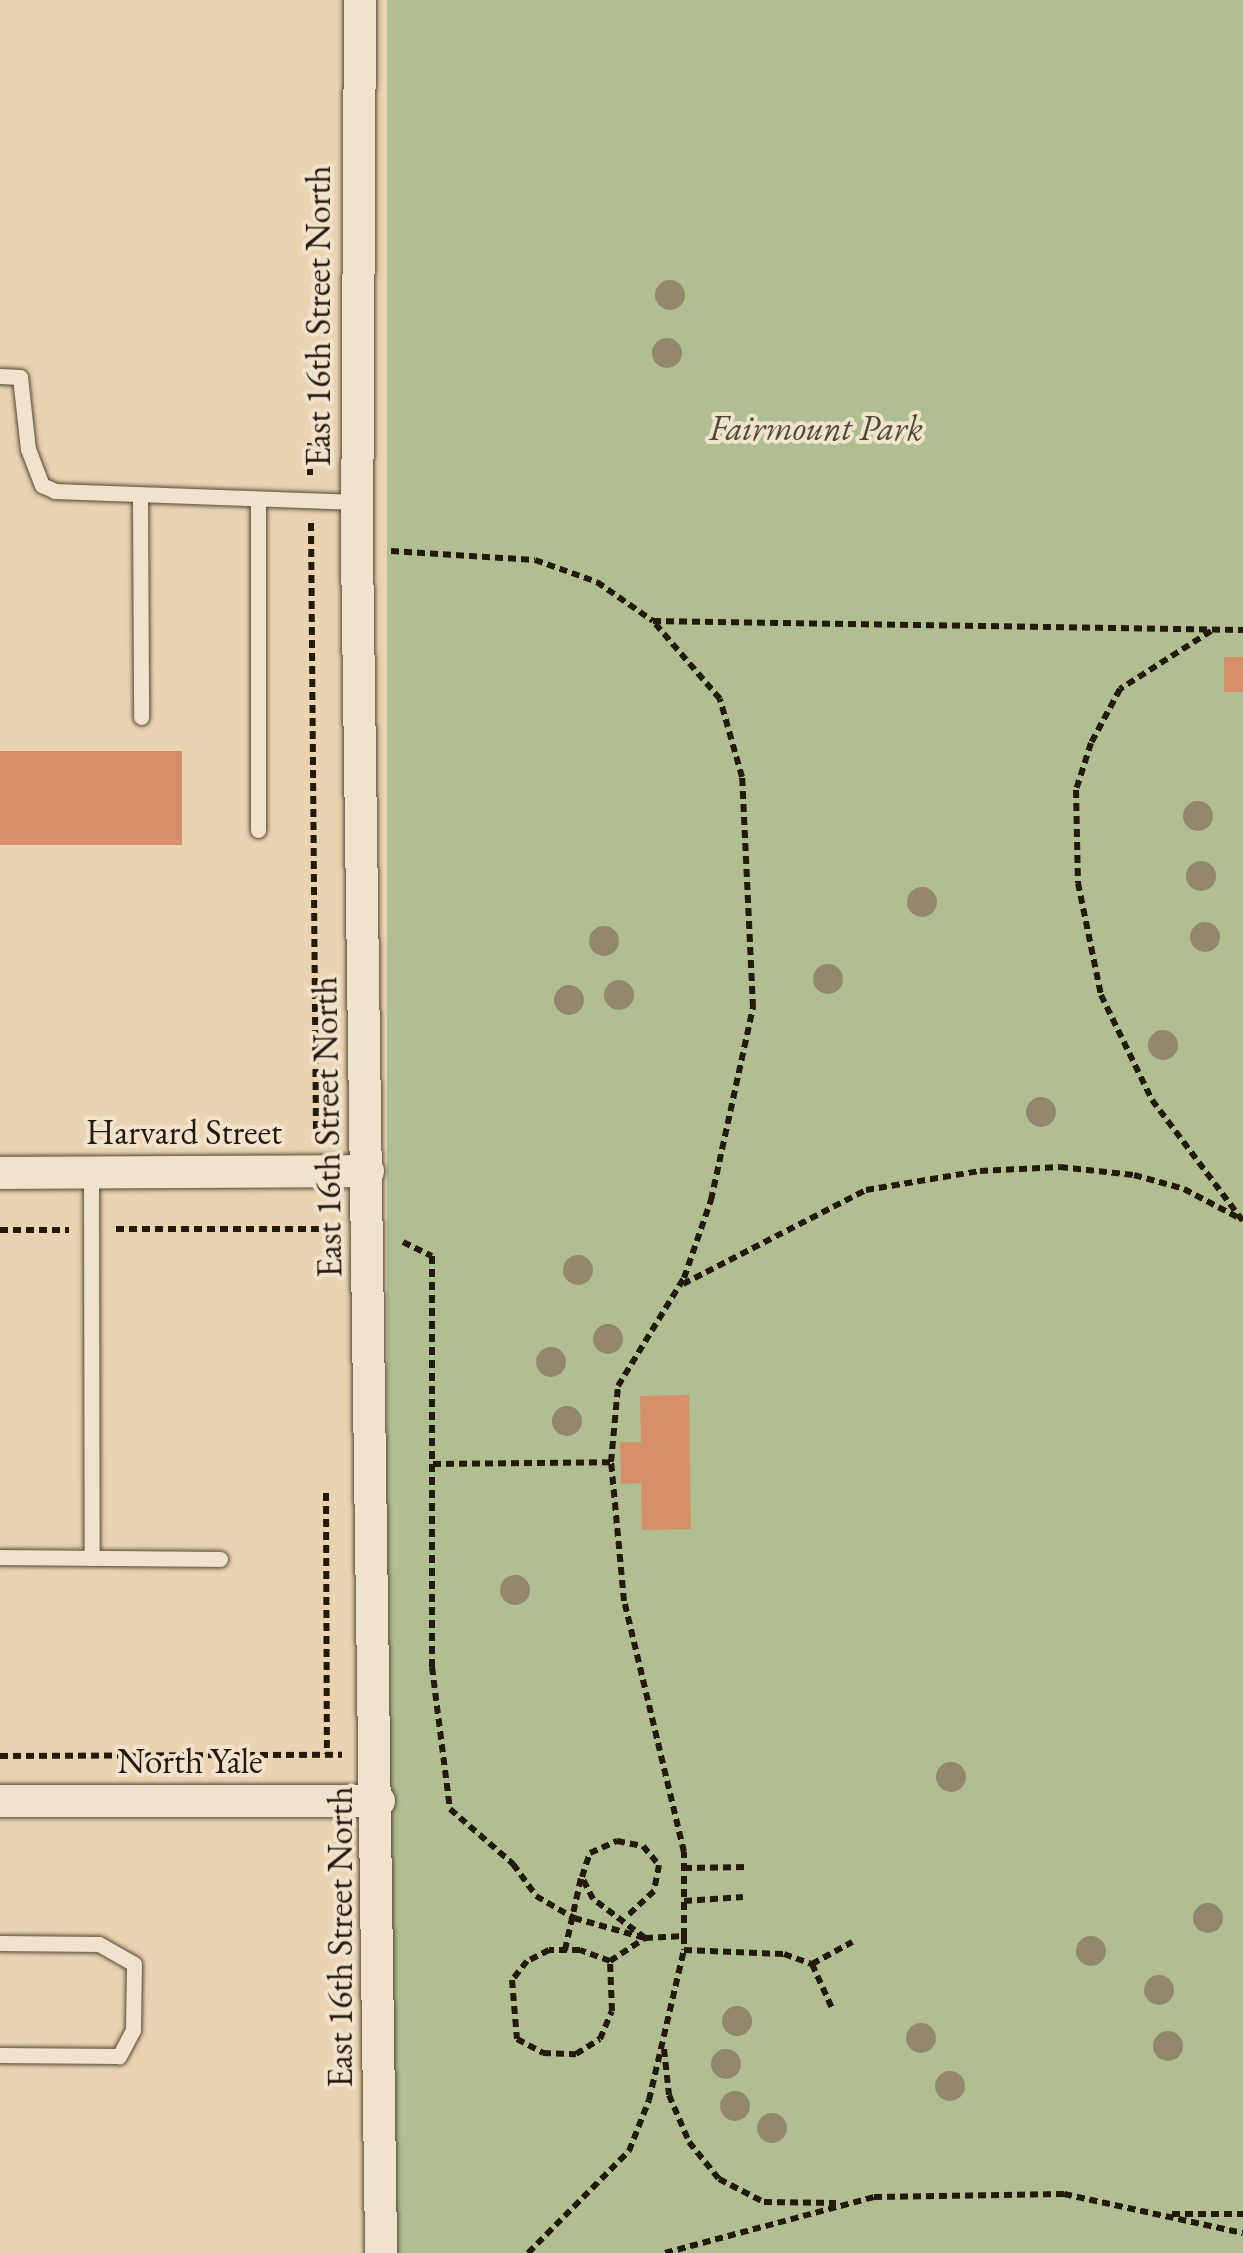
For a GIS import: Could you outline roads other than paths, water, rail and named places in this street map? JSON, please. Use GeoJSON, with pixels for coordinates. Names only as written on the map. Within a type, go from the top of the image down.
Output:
{"type":"FeatureCollection","features":[{"type":"Feature","properties":{"kind":"street","name":"East 16th Street North"},"geometry":{"type":"LineString","coordinates":[[360,0],[357,548],[379,1802],[381,2253]]}},
{"type":"Feature","properties":{"kind":"street","name":"Harvard Street"},"geometry":{"type":"LineString","coordinates":[[0,1173],[368,1171]]}},
{"type":"Feature","properties":{"kind":"street","name":"North Yale"},"geometry":{"type":"LineString","coordinates":[[0,1800],[379,1802]]}},
{"type":"Feature","properties":{"kind":"lane"},"geometry":{"type":"LineString","coordinates":[[0,376],[20,376],[28,449],[42,485],[140,497],[357,502]]}},
{"type":"Feature","properties":{"kind":"lane"},"geometry":{"type":"LineString","coordinates":[[140,497],[141,717]]}},
{"type":"Feature","properties":{"kind":"lane"},"geometry":{"type":"LineString","coordinates":[[258,501],[258,830]]}},
{"type":"Feature","properties":{"kind":"lane"},"geometry":{"type":"LineString","coordinates":[[91,1173],[92,1558]]}},
{"type":"Feature","properties":{"kind":"lane"},"geometry":{"type":"LineString","coordinates":[[0,1557],[220,1559]]}},
{"type":"Feature","properties":{"kind":"lane"},"geometry":{"type":"LineString","coordinates":[[0,1943],[99,1944],[134,1964],[133,2030],[120,2056],[0,2055]]}},
{"type":"Feature","properties":{"kind":"park label","name":"Fairmount Park"},"geometry":{"type":"Point","coordinates":[816,428]}}]}
